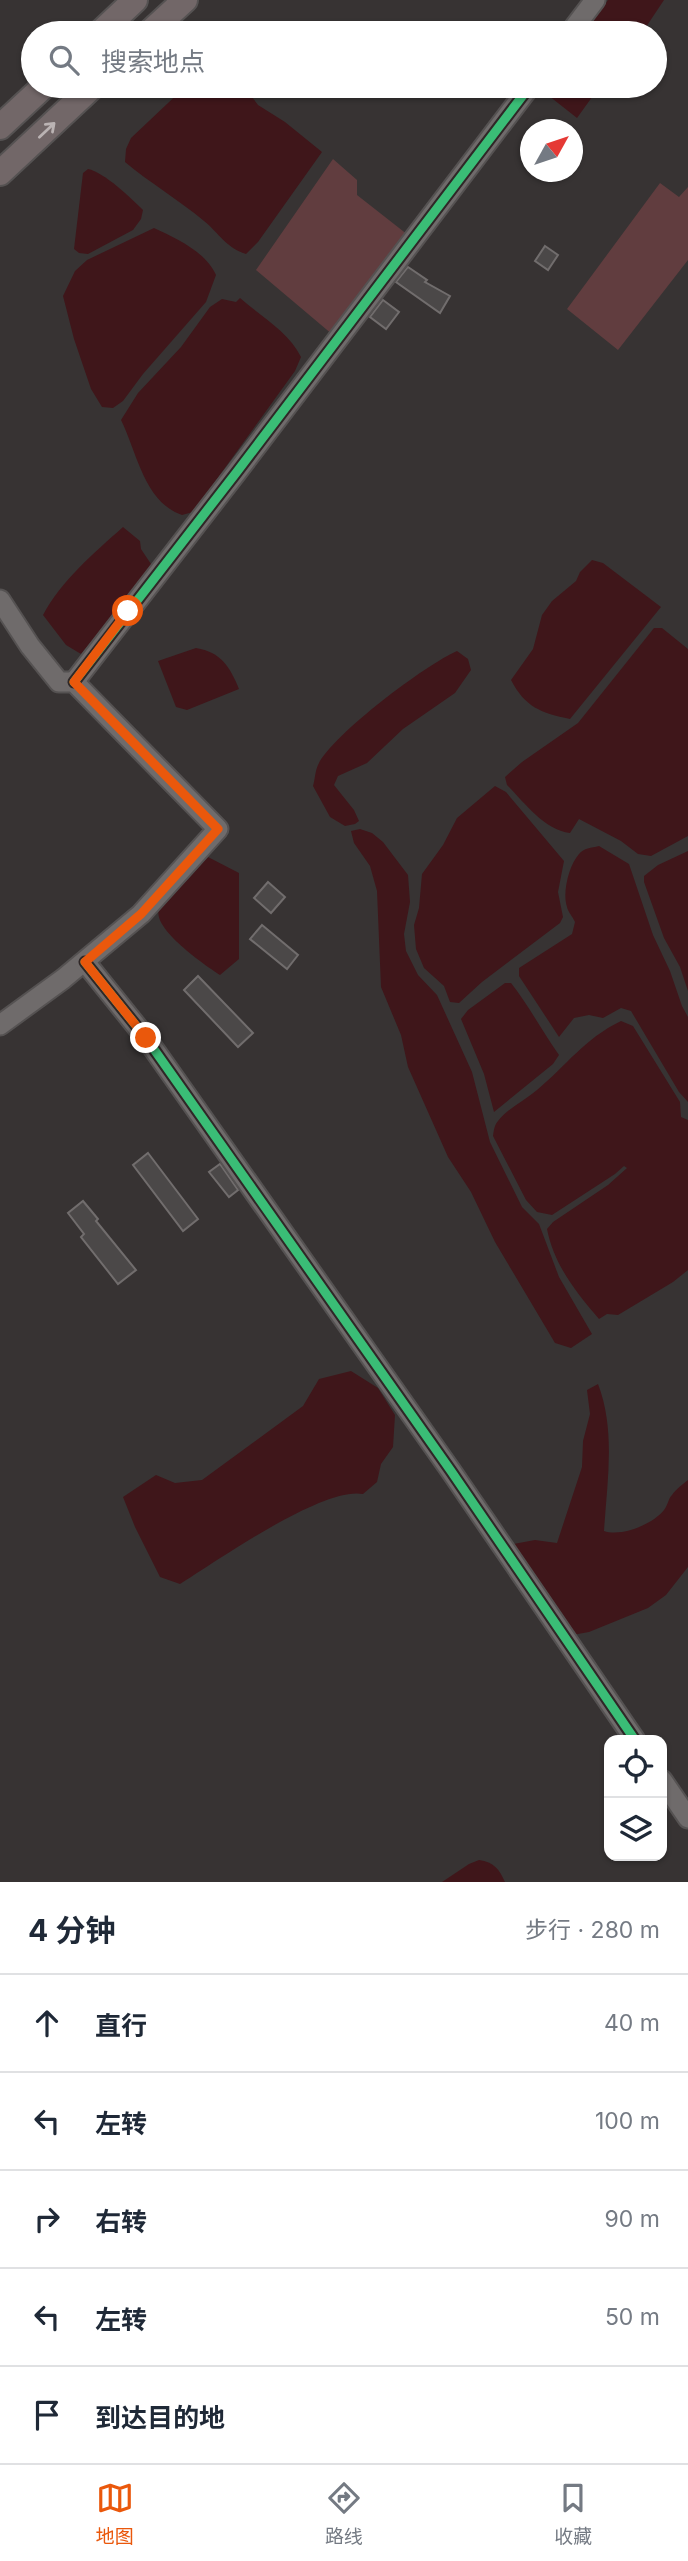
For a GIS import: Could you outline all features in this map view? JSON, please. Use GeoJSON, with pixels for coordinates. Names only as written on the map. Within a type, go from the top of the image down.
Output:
{"type":"FeatureCollection","features":[{"type":"Feature","properties":{"kind":"main road"},"geometry":{"type":"LineString","coordinates":[[113,21],[135,0]]}},
{"type":"Feature","properties":{"kind":"main road"},"geometry":{"type":"LineString","coordinates":[[162,21],[185,0]]}},
{"type":"Feature","properties":{"kind":"main road"},"geometry":{"type":"LineString","coordinates":[[0,127],[31,98]]}},
{"type":"Feature","properties":{"kind":"main road"},"geometry":{"type":"LineString","coordinates":[[0,173],[80,98]]}},
{"type":"Feature","properties":{"kind":"street"},"geometry":{"type":"LineString","coordinates":[[578,21],[595,0]]}},
{"type":"Feature","properties":{"kind":"street"},"geometry":{"type":"LineString","coordinates":[[74,682],[521,98]]}},
{"type":"Feature","properties":{"kind":"street"},"geometry":{"type":"LineString","coordinates":[[0,600],[30,646],[59,682],[74,682],[218,829],[141,914],[85,962],[0,1025]]}},
{"type":"Feature","properties":{"kind":"street"},"geometry":{"type":"LineString","coordinates":[[85,962],[146,1038],[451,1471],[632,1735]]}},
{"type":"Feature","properties":{"kind":"street"},"geometry":{"type":"LineString","coordinates":[[667,1787],[688,1818]]}},
{"type":"Feature","properties":{"kind":"shaded area"},"geometry":{"type":"Polygon","coordinates":[[[608,0],[664,0],[650,21],[592,21],[608,0]]]}},
{"type":"Feature","properties":{"kind":"shaded area"},"geometry":{"type":"Polygon","coordinates":[[[173,98],[253,98],[258,105],[285,122],[322,152],[258,242],[246,254],[228,244],[194,213],[125,162],[126,149],[131,138],[173,98]]]}},
{"type":"Feature","properties":{"kind":"shaded area"},"geometry":{"type":"Polygon","coordinates":[[[552,98],[591,98],[577,118],[552,98]]]}},
{"type":"Feature","properties":{"kind":"shaded area"},"geometry":{"type":"Polygon","coordinates":[[[333,159],[357,180],[357,195],[408,235],[333,335],[256,270],[333,159]]]}},
{"type":"Feature","properties":{"kind":"shaded area"},"geometry":{"type":"Polygon","coordinates":[[[88,169],[110,180],[143,210],[141,219],[133,230],[88,254],[74,249],[83,173],[88,169]]]}},
{"type":"Feature","properties":{"kind":"shaded area"},"geometry":{"type":"Polygon","coordinates":[[[660,183],[679,197],[688,187],[688,260],[618,350],[567,309],[660,183]]]}},
{"type":"Feature","properties":{"kind":"shaded area"},"geometry":{"type":"Polygon","coordinates":[[[154,228],[198,253],[216,275],[206,302],[123,401],[113,408],[102,407],[91,389],[63,296],[75,271],[87,260],[154,228]]]}},
{"type":"Feature","properties":{"kind":"shaded area"},"geometry":{"type":"Polygon","coordinates":[[[240,298],[282,332],[301,357],[295,371],[193,512],[182,515],[169,508],[150,488],[121,420],[138,393],[181,347],[210,307],[222,299],[236,302],[240,298]]]}},
{"type":"Feature","properties":{"kind":"shaded area"},"geometry":{"type":"Polygon","coordinates":[[[123,527],[140,541],[141,549],[153,567],[81,654],[66,645],[43,615],[69,579],[123,527]]]}},
{"type":"Feature","properties":{"kind":"shaded area"},"geometry":{"type":"Polygon","coordinates":[[[592,560],[603,563],[661,607],[570,719],[528,703],[511,680],[533,649],[542,615],[552,601],[576,581],[580,572],[592,560]]]}},
{"type":"Feature","properties":{"kind":"shaded area"},"geometry":{"type":"Polygon","coordinates":[[[654,628],[662,628],[688,649],[688,836],[651,856],[638,854],[621,841],[579,819],[570,833],[552,827],[520,799],[507,785],[505,777],[578,723],[654,628]]]}},
{"type":"Feature","properties":{"kind":"shaded area"},"geometry":{"type":"Polygon","coordinates":[[[196,648],[212,653],[224,662],[239,689],[187,710],[176,707],[158,661],[196,648]]]}},
{"type":"Feature","properties":{"kind":"shaded area"},"geometry":{"type":"Polygon","coordinates":[[[457,651],[468,659],[471,670],[455,693],[403,729],[367,763],[338,776],[334,785],[354,810],[359,821],[345,826],[330,817],[313,786],[317,767],[327,752],[341,736],[381,702],[424,670],[457,651]]]}},
{"type":"Feature","properties":{"kind":"shaded area"},"geometry":{"type":"Polygon","coordinates":[[[495,786],[506,792],[564,861],[558,892],[563,917],[560,923],[482,982],[459,1003],[450,1002],[444,986],[424,968],[416,949],[414,925],[419,908],[422,874],[443,845],[457,818],[495,786]]]}},
{"type":"Feature","properties":{"kind":"shaded area"},"geometry":{"type":"Polygon","coordinates":[[[360,829],[372,833],[383,842],[408,875],[410,902],[404,934],[406,951],[418,975],[437,995],[472,1072],[490,1142],[522,1207],[539,1224],[559,1277],[592,1334],[571,1348],[555,1343],[495,1242],[471,1192],[448,1157],[408,1067],[401,1035],[381,987],[377,891],[370,866],[354,843],[351,831],[360,829]]]}},
{"type":"Feature","properties":{"kind":"shaded area"},"geometry":{"type":"Polygon","coordinates":[[[599,846],[629,864],[653,935],[688,1017],[688,1102],[679,1092],[631,1011],[621,1008],[603,1018],[589,1015],[574,1018],[559,1037],[519,976],[519,968],[572,934],[575,922],[568,909],[565,894],[569,872],[581,852],[599,846]]]}},
{"type":"Feature","properties":{"kind":"shaded area"},"geometry":{"type":"Polygon","coordinates":[[[688,851],[688,991],[680,967],[664,938],[644,876],[658,865],[688,851]]]}},
{"type":"Feature","properties":{"kind":"shaded area"},"geometry":{"type":"Polygon","coordinates":[[[208,857],[239,873],[239,959],[220,975],[181,946],[163,926],[159,917],[163,902],[208,857]]]}},
{"type":"Feature","properties":{"kind":"shaded area"},"geometry":{"type":"Polygon","coordinates":[[[505,983],[511,983],[559,1055],[553,1064],[494,1112],[484,1074],[461,1019],[468,1010],[505,983]]]}},
{"type":"Feature","properties":{"kind":"shaded area"},"geometry":{"type":"Polygon","coordinates":[[[621,1021],[633,1026],[680,1102],[681,1117],[688,1120],[688,1270],[618,1315],[607,1314],[599,1319],[560,1266],[547,1229],[627,1168],[624,1166],[552,1215],[537,1212],[526,1200],[493,1136],[494,1128],[506,1112],[537,1090],[596,1036],[621,1021]]]}},
{"type":"Feature","properties":{"kind":"shaded area"},"geometry":{"type":"Polygon","coordinates":[[[351,1371],[378,1388],[395,1415],[393,1447],[381,1464],[377,1482],[363,1494],[345,1495],[323,1501],[297,1513],[180,1584],[160,1577],[123,1497],[156,1475],[175,1483],[202,1480],[303,1406],[319,1379],[351,1371]]]}},
{"type":"Feature","properties":{"kind":"shaded area"},"geometry":{"type":"Polygon","coordinates":[[[598,1384],[604,1402],[609,1438],[604,1531],[628,1531],[653,1520],[664,1510],[675,1491],[688,1480],[688,1567],[666,1595],[648,1608],[589,1632],[567,1636],[508,1545],[535,1540],[557,1543],[582,1467],[583,1441],[590,1414],[587,1390],[598,1384]]]}},
{"type":"Feature","properties":{"kind":"shaded area"},"geometry":{"type":"Polygon","coordinates":[[[479,1860],[489,1862],[495,1867],[505,1882],[442,1882],[469,1864],[479,1860]]]}},
{"type":"Feature","properties":{"kind":"building"},"geometry":{"type":"Polygon","coordinates":[[[545,246],[558,255],[548,270],[535,261],[545,246]]]}},
{"type":"Feature","properties":{"kind":"building"},"geometry":{"type":"Polygon","coordinates":[[[408,267],[427,280],[425,282],[450,296],[440,313],[396,282],[408,267]]]}},
{"type":"Feature","properties":{"kind":"building"},"geometry":{"type":"Polygon","coordinates":[[[383,300],[399,312],[386,329],[370,317],[383,300]]]}},
{"type":"Feature","properties":{"kind":"building"},"geometry":{"type":"Polygon","coordinates":[[[268,882],[285,897],[271,913],[254,898],[268,882]]]}},
{"type":"Feature","properties":{"kind":"building"},"geometry":{"type":"Polygon","coordinates":[[[262,925],[298,955],[287,969],[250,939],[262,925]]]}},
{"type":"Feature","properties":{"kind":"building"},"geometry":{"type":"Polygon","coordinates":[[[198,976],[253,1033],[238,1047],[184,990],[198,976]]]}},
{"type":"Feature","properties":{"kind":"building"},"geometry":{"type":"Polygon","coordinates":[[[148,1153],[198,1219],[183,1231],[133,1165],[148,1153]]]}},
{"type":"Feature","properties":{"kind":"building"},"geometry":{"type":"Polygon","coordinates":[[[220,1164],[238,1190],[229,1197],[209,1172],[220,1164]]]}},
{"type":"Feature","properties":{"kind":"building"},"geometry":{"type":"Polygon","coordinates":[[[83,1201],[136,1270],[118,1284],[81,1237],[84,1234],[68,1213],[83,1201]]]}},
{"type":"Feature","properties":{"kind":"cycle path"},"geometry":{"type":"LineString","coordinates":[[74,682],[521,98]]}},
{"type":"Feature","properties":{"kind":"cycle path"},"geometry":{"type":"LineString","coordinates":[[85,962],[146,1038],[451,1471],[632,1735]]}},
{"type":"Feature","properties":{"kind":"route"},"geometry":{"type":"LineString","coordinates":[[128,611],[74,682],[218,829],[141,914],[85,962],[146,1038]]}}]}
